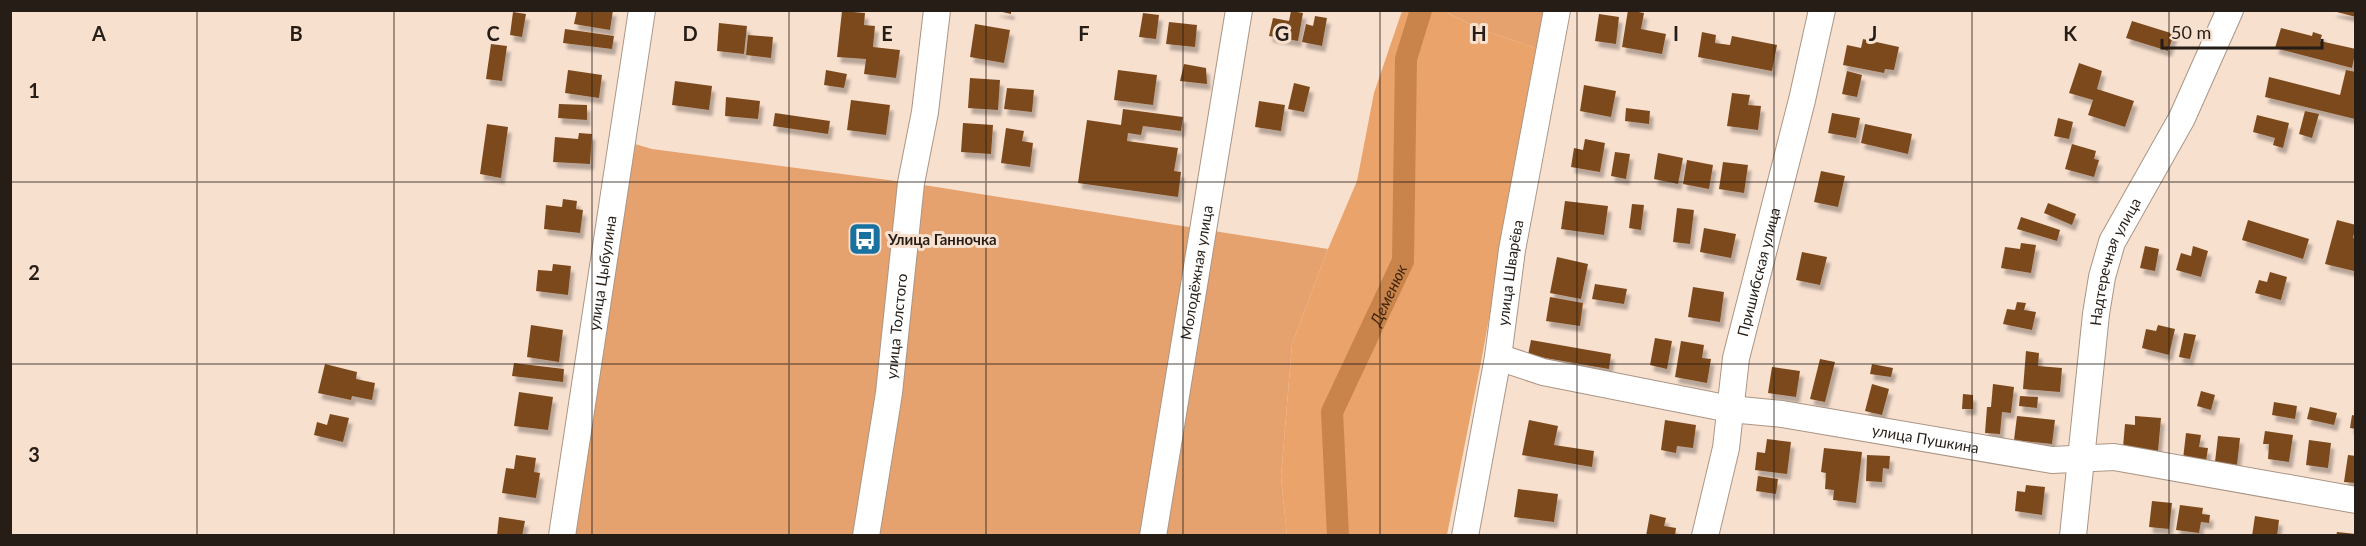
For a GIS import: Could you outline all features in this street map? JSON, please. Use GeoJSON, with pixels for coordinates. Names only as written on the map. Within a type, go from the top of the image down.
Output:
{"type":"FeatureCollection","features":[{"type":"Feature","properties":{"kind":"street","name":"улица Цыбулина"},"geometry":{"type":"LineString","coordinates":[[562,536],[642,10]]}},
{"type":"Feature","properties":{"kind":"street","name":"улица Толстого"},"geometry":{"type":"LineString","coordinates":[[866,536],[889,393],[911,183],[925,112],[937,10]]}},
{"type":"Feature","properties":{"kind":"street","name":"Молодёжная улица"},"geometry":{"type":"LineString","coordinates":[[1153,536],[1239,10]]}},
{"type":"Feature","properties":{"kind":"street","name":"улица Шварёва"},"geometry":{"type":"LineString","coordinates":[[1465,536],[1498,357],[1512,250],[1557,10]]}},
{"type":"Feature","properties":{"kind":"street","name":"Пришибская улица"},"geometry":{"type":"LineString","coordinates":[[1705,536],[1726,448],[1736,358],[1799,111],[1822,10]]}},
{"type":"Feature","properties":{"kind":"street","name":"Надтеречная улица"},"geometry":{"type":"LineString","coordinates":[[2073,536],[2097,314],[2102,277],[2112,242],[2182,118],[2230,10]]}},
{"type":"Feature","properties":{"kind":"street","name":"улица Пушкина"},"geometry":{"type":"LineString","coordinates":[[1498,357],[1543,372],[1730,409],[1782,414],[2052,460],[2114,458],[2355,500]]}},
{"type":"Feature","properties":{"kind":"shaded area"},"geometry":{"type":"Polygon","coordinates":[[[1448,10],[1544,11],[1538,49],[1480,29],[1448,13],[1448,10]]]}},
{"type":"Feature","properties":{"kind":"shaded area"},"geometry":{"type":"Polygon","coordinates":[[[1402,11],[1448,11],[1480,29],[1538,49],[1447,535],[1287,536],[1281,477],[1292,344],[1357,181],[1374,93],[1402,11]]]}},
{"type":"Feature","properties":{"kind":"shaded area"},"geometry":{"type":"Polygon","coordinates":[[[621,140],[652,149],[911,183],[1328,249],[1292,344],[1281,477],[1287,535],[561,536],[621,140]]]}},
{"type":"Feature","properties":{"kind":"building"},"geometry":{"type":"Polygon","coordinates":[[[577,10],[613,10],[610,30],[574,24],[577,10]]]}},
{"type":"Feature","properties":{"kind":"building"},"geometry":{"type":"Polygon","coordinates":[[[994,10],[1011,10],[1011,14],[994,10]]]}},
{"type":"Feature","properties":{"kind":"building"},"geometry":{"type":"Polygon","coordinates":[[[1628,10],[1644,13],[1641,29],[1666,34],[1662,54],[1622,47],[1628,10]]]}},
{"type":"Feature","properties":{"kind":"building"},"geometry":{"type":"Polygon","coordinates":[[[2356,10],[2356,17],[2333,11],[2356,10]]]}},
{"type":"Feature","properties":{"kind":"building"},"geometry":{"type":"Polygon","coordinates":[[[842,11],[865,13],[864,25],[875,26],[873,47],[900,50],[896,78],[864,74],[866,59],[837,57],[842,11]]]}},
{"type":"Feature","properties":{"kind":"building"},"geometry":{"type":"Polygon","coordinates":[[[1291,11],[1303,13],[1298,41],[1269,36],[1273,18],[1289,21],[1291,11]]]}},
{"type":"Feature","properties":{"kind":"building"},"geometry":{"type":"Polygon","coordinates":[[[513,12],[526,14],[522,37],[510,35],[513,12]]]}},
{"type":"Feature","properties":{"kind":"building"},"geometry":{"type":"Polygon","coordinates":[[[1143,13],[1159,15],[1156,39],[1139,37],[1143,13]]]}},
{"type":"Feature","properties":{"kind":"building"},"geometry":{"type":"Polygon","coordinates":[[[1599,14],[1619,17],[1616,44],[1595,41],[1599,14]]]}},
{"type":"Feature","properties":{"kind":"building"},"geometry":{"type":"Polygon","coordinates":[[[1315,16],[1327,18],[1322,46],[1302,42],[1306,24],[1313,26],[1315,16]]]}},
{"type":"Feature","properties":{"kind":"building"},"geometry":{"type":"Polygon","coordinates":[[[2132,21],[2174,34],[2168,51],[2126,38],[2132,21]]]}},
{"type":"Feature","properties":{"kind":"building"},"geometry":{"type":"Polygon","coordinates":[[[1169,22],[1197,25],[1195,47],[1166,44],[1169,22]]]}},
{"type":"Feature","properties":{"kind":"building"},"geometry":{"type":"Polygon","coordinates":[[[719,23],[747,26],[744,54],[717,51],[719,23]]]}},
{"type":"Feature","properties":{"kind":"building"},"geometry":{"type":"Polygon","coordinates":[[[975,24],[1010,30],[1004,63],[970,57],[975,24]]]}},
{"type":"Feature","properties":{"kind":"building"},"geometry":{"type":"Polygon","coordinates":[[[2281,28],[2312,36],[2313,32],[2322,35],[2320,41],[2356,49],[2352,68],[2275,48],[2281,28]]]}},
{"type":"Feature","properties":{"kind":"building"},"geometry":{"type":"Polygon","coordinates":[[[565,29],[614,36],[612,49],[563,43],[565,29]]]}},
{"type":"Feature","properties":{"kind":"building"},"geometry":{"type":"Polygon","coordinates":[[[1702,32],[1716,35],[1715,43],[1730,45],[1732,36],[1777,45],[1772,71],[1698,57],[1702,32]]]}},
{"type":"Feature","properties":{"kind":"building"},"geometry":{"type":"Polygon","coordinates":[[[748,35],[773,37],[771,58],[746,55],[748,35]]]}},
{"type":"Feature","properties":{"kind":"building"},"geometry":{"type":"Polygon","coordinates":[[[1863,39],[1899,47],[1894,70],[1885,69],[1884,73],[1843,65],[1847,45],[1861,48],[1863,39]]]}},
{"type":"Feature","properties":{"kind":"building"},"geometry":{"type":"Polygon","coordinates":[[[491,44],[507,46],[502,81],[486,79],[491,44]]]}},
{"type":"Feature","properties":{"kind":"building"},"geometry":{"type":"Polygon","coordinates":[[[2079,63],[2102,71],[2097,89],[2134,101],[2125,127],[2088,115],[2093,100],[2069,93],[2079,63]]]}},
{"type":"Feature","properties":{"kind":"building"},"geometry":{"type":"Polygon","coordinates":[[[1184,64],[1206,68],[1207,84],[1180,81],[1184,64]]]}},
{"type":"Feature","properties":{"kind":"building"},"geometry":{"type":"Polygon","coordinates":[[[568,70],[602,75],[599,98],[565,93],[568,70]]]}},
{"type":"Feature","properties":{"kind":"building"},"geometry":{"type":"Polygon","coordinates":[[[826,70],[847,74],[844,88],[824,85],[826,70]]]}},
{"type":"Feature","properties":{"kind":"building"},"geometry":{"type":"Polygon","coordinates":[[[1118,70],[1157,75],[1153,105],[1114,100],[1118,70]]]}},
{"type":"Feature","properties":{"kind":"building"},"geometry":{"type":"Polygon","coordinates":[[[2346,70],[2356,72],[2355,119],[2265,97],[2269,77],[2340,95],[2346,70]]]}},
{"type":"Feature","properties":{"kind":"building"},"geometry":{"type":"Polygon","coordinates":[[[1847,71],[1862,75],[1857,97],[1842,94],[1847,71]]]}},
{"type":"Feature","properties":{"kind":"building"},"geometry":{"type":"Polygon","coordinates":[[[970,78],[1000,80],[998,110],[968,108],[970,78]]]}},
{"type":"Feature","properties":{"kind":"building"},"geometry":{"type":"Polygon","coordinates":[[[675,81],[712,86],[709,110],[672,105],[675,81]]]}},
{"type":"Feature","properties":{"kind":"building"},"geometry":{"type":"Polygon","coordinates":[[[1294,83],[1310,87],[1304,112],[1288,109],[1294,83]]]}},
{"type":"Feature","properties":{"kind":"building"},"geometry":{"type":"Polygon","coordinates":[[[1584,85],[1616,91],[1611,117],[1580,111],[1584,85]]]}},
{"type":"Feature","properties":{"kind":"building"},"geometry":{"type":"Polygon","coordinates":[[[1007,88],[1034,90],[1032,112],[1004,109],[1007,88]]]}},
{"type":"Feature","properties":{"kind":"building"},"geometry":{"type":"Polygon","coordinates":[[[1732,93],[1750,95],[1748,105],[1761,106],[1758,130],[1727,126],[1732,93]]]}},
{"type":"Feature","properties":{"kind":"building"},"geometry":{"type":"Polygon","coordinates":[[[726,97],[760,101],[758,119],[725,116],[726,97]]]}},
{"type":"Feature","properties":{"kind":"building"},"geometry":{"type":"Polygon","coordinates":[[[851,100],[890,105],[886,135],[847,130],[851,100]]]}},
{"type":"Feature","properties":{"kind":"building"},"geometry":{"type":"Polygon","coordinates":[[[1259,101],[1285,105],[1281,131],[1255,127],[1259,101]]]}},
{"type":"Feature","properties":{"kind":"building"},"geometry":{"type":"Polygon","coordinates":[[[559,104],[587,105],[587,120],[558,118],[559,104]]]}},
{"type":"Feature","properties":{"kind":"building"},"geometry":{"type":"Polygon","coordinates":[[[1626,108],[1650,111],[1649,124],[1625,121],[1626,108]]]}},
{"type":"Feature","properties":{"kind":"building"},"geometry":{"type":"Polygon","coordinates":[[[1123,109],[1183,117],[1181,131],[1143,126],[1141,135],[1128,133],[1127,141],[1178,148],[1174,171],[1181,172],[1178,197],[1078,183],[1087,120],[1121,125],[1123,109]]]}},
{"type":"Feature","properties":{"kind":"building"},"geometry":{"type":"Polygon","coordinates":[[[2305,111],[2319,114],[2312,138],[2299,134],[2305,111]]]}},
{"type":"Feature","properties":{"kind":"building"},"geometry":{"type":"Polygon","coordinates":[[[775,113],[830,121],[828,134],[773,126],[775,113]]]}},
{"type":"Feature","properties":{"kind":"building"},"geometry":{"type":"Polygon","coordinates":[[[1832,113],[1860,118],[1856,138],[1828,133],[1832,113]]]}},
{"type":"Feature","properties":{"kind":"building"},"geometry":{"type":"Polygon","coordinates":[[[2257,115],[2289,123],[2283,148],[2273,145],[2275,138],[2253,132],[2257,115]]]}},
{"type":"Feature","properties":{"kind":"building"},"geometry":{"type":"Polygon","coordinates":[[[2058,118],[2073,122],[2069,139],[2054,136],[2058,118]]]}},
{"type":"Feature","properties":{"kind":"building"},"geometry":{"type":"Polygon","coordinates":[[[963,123],[993,125],[991,154],[961,152],[963,123]]]}},
{"type":"Feature","properties":{"kind":"building"},"geometry":{"type":"Polygon","coordinates":[[[487,124],[508,127],[501,178],[480,174],[487,124]]]}},
{"type":"Feature","properties":{"kind":"building"},"geometry":{"type":"Polygon","coordinates":[[[1865,124],[1912,134],[1908,154],[1861,143],[1865,124]]]}},
{"type":"Feature","properties":{"kind":"building"},"geometry":{"type":"Polygon","coordinates":[[[1006,128],[1024,131],[1022,141],[1033,143],[1030,167],[1001,163],[1006,128]]]}},
{"type":"Feature","properties":{"kind":"building"},"geometry":{"type":"Polygon","coordinates":[[[579,133],[592,134],[590,164],[553,162],[555,137],[578,139],[579,133]]]}},
{"type":"Feature","properties":{"kind":"building"},"geometry":{"type":"Polygon","coordinates":[[[1585,139],[1605,143],[1600,172],[1571,167],[1574,148],[1583,150],[1585,139]]]}},
{"type":"Feature","properties":{"kind":"building"},"geometry":{"type":"Polygon","coordinates":[[[2072,144],[2096,151],[2094,159],[2099,160],[2094,177],[2065,169],[2072,144]]]}},
{"type":"Feature","properties":{"kind":"building"},"geometry":{"type":"Polygon","coordinates":[[[1615,152],[1630,154],[1626,179],[1611,176],[1615,152]]]}},
{"type":"Feature","properties":{"kind":"building"},"geometry":{"type":"Polygon","coordinates":[[[1658,153],[1683,158],[1678,184],[1654,179],[1658,153]]]}},
{"type":"Feature","properties":{"kind":"building"},"geometry":{"type":"Polygon","coordinates":[[[1687,160],[1713,165],[1709,189],[1683,184],[1687,160]]]}},
{"type":"Feature","properties":{"kind":"building"},"geometry":{"type":"Polygon","coordinates":[[[1723,162],[1748,165],[1744,193],[1719,189],[1723,162]]]}},
{"type":"Feature","properties":{"kind":"building"},"geometry":{"type":"Polygon","coordinates":[[[1821,171],[1845,176],[1838,207],[1814,202],[1821,171]]]}},
{"type":"Feature","properties":{"kind":"building"},"geometry":{"type":"Polygon","coordinates":[[[563,199],[577,201],[576,209],[583,210],[580,233],[544,229],[546,205],[562,207],[563,199]]]}},
{"type":"Feature","properties":{"kind":"building"},"geometry":{"type":"Polygon","coordinates":[[[1565,201],[1608,206],[1604,235],[1561,229],[1565,201]]]}},
{"type":"Feature","properties":{"kind":"building"},"geometry":{"type":"Polygon","coordinates":[[[2048,203],[2076,214],[2072,225],[2044,213],[2048,203]]]}},
{"type":"Feature","properties":{"kind":"building"},"geometry":{"type":"Polygon","coordinates":[[[1632,204],[1644,205],[1641,230],[1629,228],[1632,204]]]}},
{"type":"Feature","properties":{"kind":"building"},"geometry":{"type":"Polygon","coordinates":[[[1677,208],[1694,210],[1690,244],[1673,242],[1677,208]]]}},
{"type":"Feature","properties":{"kind":"building"},"geometry":{"type":"Polygon","coordinates":[[[2021,217],[2060,230],[2057,241],[2017,229],[2021,217]]]}},
{"type":"Feature","properties":{"kind":"building"},"geometry":{"type":"Polygon","coordinates":[[[2248,220],[2309,239],[2303,259],[2242,240],[2248,220]]]}},
{"type":"Feature","properties":{"kind":"building"},"geometry":{"type":"Polygon","coordinates":[[[2337,220],[2356,225],[2353,238],[2356,239],[2354,271],[2325,264],[2337,220]]]}},
{"type":"Feature","properties":{"kind":"building"},"geometry":{"type":"Polygon","coordinates":[[[1704,228],[1736,234],[1731,258],[1700,252],[1704,228]]]}},
{"type":"Feature","properties":{"kind":"building"},"geometry":{"type":"Polygon","coordinates":[[[2021,243],[2036,245],[2031,273],[2001,268],[2005,247],[2020,249],[2021,243]]]}},
{"type":"Feature","properties":{"kind":"building"},"geometry":{"type":"Polygon","coordinates":[[[2145,246],[2159,249],[2155,271],[2140,268],[2145,246]]]}},
{"type":"Feature","properties":{"kind":"building"},"geometry":{"type":"Polygon","coordinates":[[[2193,246],[2208,251],[2201,277],[2176,270],[2181,253],[2191,256],[2193,246]]]}},
{"type":"Feature","properties":{"kind":"building"},"geometry":{"type":"Polygon","coordinates":[[[1802,252],[1827,257],[1820,285],[1796,280],[1802,252]]]}},
{"type":"Feature","properties":{"kind":"building"},"geometry":{"type":"Polygon","coordinates":[[[1557,257],[1588,264],[1581,299],[1550,293],[1557,257]]]}},
{"type":"Feature","properties":{"kind":"building"},"geometry":{"type":"Polygon","coordinates":[[[553,264],[571,266],[568,295],[536,291],[538,270],[552,271],[553,264]]]}},
{"type":"Feature","properties":{"kind":"building"},"geometry":{"type":"Polygon","coordinates":[[[2270,272],[2287,277],[2281,300],[2255,293],[2259,280],[2267,282],[2270,272]]]}},
{"type":"Feature","properties":{"kind":"building"},"geometry":{"type":"Polygon","coordinates":[[[1595,284],[1627,289],[1624,304],[1592,299],[1595,284]]]}},
{"type":"Feature","properties":{"kind":"building"},"geometry":{"type":"Polygon","coordinates":[[[1693,287],[1724,292],[1720,322],[1688,317],[1693,287]]]}},
{"type":"Feature","properties":{"kind":"building"},"geometry":{"type":"Polygon","coordinates":[[[1550,297],[1583,303],[1580,326],[1546,321],[1550,297]]]}},
{"type":"Feature","properties":{"kind":"building"},"geometry":{"type":"Polygon","coordinates":[[[2017,302],[2026,303],[2024,310],[2036,312],[2032,330],[2003,324],[2007,309],[2015,310],[2017,302]]]}},
{"type":"Feature","properties":{"kind":"building"},"geometry":{"type":"Polygon","coordinates":[[[531,325],[563,330],[559,362],[527,357],[531,325]]]}},
{"type":"Feature","properties":{"kind":"building"},"geometry":{"type":"Polygon","coordinates":[[[2158,325],[2175,329],[2169,355],[2142,348],[2146,329],[2156,331],[2158,325]]]}},
{"type":"Feature","properties":{"kind":"building"},"geometry":{"type":"Polygon","coordinates":[[[2184,333],[2196,335],[2190,359],[2179,357],[2184,333]]]}},
{"type":"Feature","properties":{"kind":"building"},"geometry":{"type":"Polygon","coordinates":[[[1655,338],[1672,341],[1667,369],[1650,365],[1655,338]]]}},
{"type":"Feature","properties":{"kind":"building"},"geometry":{"type":"Polygon","coordinates":[[[1531,340],[1611,354],[1609,369],[1528,355],[1531,340]]]}},
{"type":"Feature","properties":{"kind":"building"},"geometry":{"type":"Polygon","coordinates":[[[1681,341],[1704,345],[1702,358],[1711,359],[1707,383],[1675,377],[1681,341]]]}},
{"type":"Feature","properties":{"kind":"building"},"geometry":{"type":"Polygon","coordinates":[[[2026,351],[2039,353],[2038,366],[2062,368],[2060,392],[2023,389],[2026,351]]]}},
{"type":"Feature","properties":{"kind":"building"},"geometry":{"type":"Polygon","coordinates":[[[1820,359],[1835,362],[1825,402],[1810,399],[1820,359]]]}},
{"type":"Feature","properties":{"kind":"building"},"geometry":{"type":"Polygon","coordinates":[[[514,363],[564,369],[563,382],[512,376],[514,363]]]}},
{"type":"Feature","properties":{"kind":"building"},"geometry":{"type":"Polygon","coordinates":[[[325,364],[357,372],[356,379],[375,383],[372,400],[352,396],[351,400],[318,393],[325,364]]]}},
{"type":"Feature","properties":{"kind":"building"},"geometry":{"type":"Polygon","coordinates":[[[1872,364],[1893,368],[1891,377],[1870,374],[1872,364]]]}},
{"type":"Feature","properties":{"kind":"building"},"geometry":{"type":"Polygon","coordinates":[[[1772,367],[1800,371],[1796,397],[1768,393],[1772,367]]]}},
{"type":"Feature","properties":{"kind":"building"},"geometry":{"type":"Polygon","coordinates":[[[1872,384],[1889,389],[1882,415],[1865,411],[1872,384]]]}},
{"type":"Feature","properties":{"kind":"building"},"geometry":{"type":"Polygon","coordinates":[[[1993,384],[2014,387],[2011,413],[2002,412],[2000,434],[1985,433],[1987,407],[1991,407],[1993,384]]]}},
{"type":"Feature","properties":{"kind":"building"},"geometry":{"type":"Polygon","coordinates":[[[2201,391],[2215,395],[2211,410],[2197,406],[2201,391]]]}},
{"type":"Feature","properties":{"kind":"building"},"geometry":{"type":"Polygon","coordinates":[[[519,392],[553,397],[548,430],[514,426],[519,392]]]}},
{"type":"Feature","properties":{"kind":"building"},"geometry":{"type":"Polygon","coordinates":[[[1963,394],[1973,395],[1973,409],[1962,409],[1963,394]]]}},
{"type":"Feature","properties":{"kind":"building"},"geometry":{"type":"Polygon","coordinates":[[[2020,396],[2038,397],[2037,408],[2019,406],[2020,396]]]}},
{"type":"Feature","properties":{"kind":"building"},"geometry":{"type":"Polygon","coordinates":[[[2274,402],[2297,406],[2295,419],[2272,415],[2274,402]]]}},
{"type":"Feature","properties":{"kind":"building"},"geometry":{"type":"Polygon","coordinates":[[[2310,407],[2337,413],[2334,425],[2307,419],[2310,407]]]}},
{"type":"Feature","properties":{"kind":"building"},"geometry":{"type":"Polygon","coordinates":[[[330,414],[349,418],[343,442],[314,435],[317,422],[327,425],[330,414]]]}},
{"type":"Feature","properties":{"kind":"building"},"geometry":{"type":"Polygon","coordinates":[[[2352,415],[2356,416],[2356,429],[2350,428],[2352,415]]]}},
{"type":"Feature","properties":{"kind":"building"},"geometry":{"type":"Polygon","coordinates":[[[2017,416],[2055,420],[2052,444],[2014,440],[2017,416]]]}},
{"type":"Feature","properties":{"kind":"building"},"geometry":{"type":"Polygon","coordinates":[[[2135,416],[2161,418],[2158,451],[2123,447],[2125,424],[2135,425],[2135,416]]]}},
{"type":"Feature","properties":{"kind":"building"},"geometry":{"type":"Polygon","coordinates":[[[1529,420],[1558,426],[1554,445],[1594,451],[1592,467],[1522,455],[1529,420]]]}},
{"type":"Feature","properties":{"kind":"building"},"geometry":{"type":"Polygon","coordinates":[[[1665,420],[1696,425],[1693,448],[1677,446],[1676,453],[1661,450],[1665,420]]]}},
{"type":"Feature","properties":{"kind":"building"},"geometry":{"type":"Polygon","coordinates":[[[2265,431],[2293,435],[2289,462],[2268,459],[2269,444],[2263,444],[2265,431]]]}},
{"type":"Feature","properties":{"kind":"building"},"geometry":{"type":"Polygon","coordinates":[[[2186,433],[2201,435],[2199,447],[2208,448],[2206,461],[2183,459],[2186,433]]]}},
{"type":"Feature","properties":{"kind":"building"},"geometry":{"type":"Polygon","coordinates":[[[2218,436],[2240,438],[2237,465],[2215,462],[2218,436]]]}},
{"type":"Feature","properties":{"kind":"building"},"geometry":{"type":"Polygon","coordinates":[[[1767,439],[1791,442],[1787,474],[1755,470],[1757,452],[1765,453],[1767,439]]]}},
{"type":"Feature","properties":{"kind":"building"},"geometry":{"type":"Polygon","coordinates":[[[2309,440],[2331,443],[2328,468],[2306,465],[2309,440]]]}},
{"type":"Feature","properties":{"kind":"building"},"geometry":{"type":"Polygon","coordinates":[[[1824,448],[1862,452],[1856,503],[1833,500],[1834,490],[1825,489],[1826,473],[1821,472],[1824,448]]]}},
{"type":"Feature","properties":{"kind":"building"},"geometry":{"type":"Polygon","coordinates":[[[516,455],[536,458],[534,472],[540,473],[536,498],[502,493],[506,468],[514,469],[516,455]]]}},
{"type":"Feature","properties":{"kind":"building"},"geometry":{"type":"Polygon","coordinates":[[[1867,455],[1890,456],[1889,469],[1883,468],[1882,482],[1866,481],[1867,455]]]}},
{"type":"Feature","properties":{"kind":"building"},"geometry":{"type":"Polygon","coordinates":[[[2348,455],[2356,456],[2356,483],[2344,482],[2348,455]]]}},
{"type":"Feature","properties":{"kind":"building"},"geometry":{"type":"Polygon","coordinates":[[[1758,476],[1778,479],[1776,494],[1756,491],[1758,476]]]}},
{"type":"Feature","properties":{"kind":"building"},"geometry":{"type":"Polygon","coordinates":[[[2026,485],[2045,487],[2042,515],[2015,511],[2017,491],[2025,492],[2026,485]]]}},
{"type":"Feature","properties":{"kind":"building"},"geometry":{"type":"Polygon","coordinates":[[[1518,489],[1558,494],[1554,522],[1514,517],[1518,489]]]}},
{"type":"Feature","properties":{"kind":"building"},"geometry":{"type":"Polygon","coordinates":[[[2152,501],[2172,503],[2169,529],[2149,527],[2152,501]]]}},
{"type":"Feature","properties":{"kind":"building"},"geometry":{"type":"Polygon","coordinates":[[[2180,505],[2203,508],[2202,514],[2210,515],[2209,523],[2201,522],[2199,533],[2176,530],[2180,505]]]}},
{"type":"Feature","properties":{"kind":"building"},"geometry":{"type":"Polygon","coordinates":[[[1650,514],[1666,518],[1664,526],[1676,528],[1675,536],[1646,536],[1650,514]]]}},
{"type":"Feature","properties":{"kind":"building"},"geometry":{"type":"Polygon","coordinates":[[[2255,516],[2279,520],[2277,536],[2252,536],[2255,516]]]}},
{"type":"Feature","properties":{"kind":"building"},"geometry":{"type":"Polygon","coordinates":[[[499,517],[525,521],[522,536],[497,536],[499,517]]]}},
{"type":"Feature","properties":{"kind":"building"},"geometry":{"type":"Polygon","coordinates":[[[2337,532],[2356,534],[2356,536],[2336,536],[2337,532]]]}},
{"type":"Feature","properties":{"kind":"waterway","name":"Деменюк"},"geometry":{"type":"LineString","coordinates":[[1338,536],[1332,412],[1403,261],[1406,59],[1421,10]]}},
{"type":"Feature","properties":{"kind":"place","name":"Улица Ганночка"},"geometry":{"type":"Point","coordinates":[865,239]}}]}
